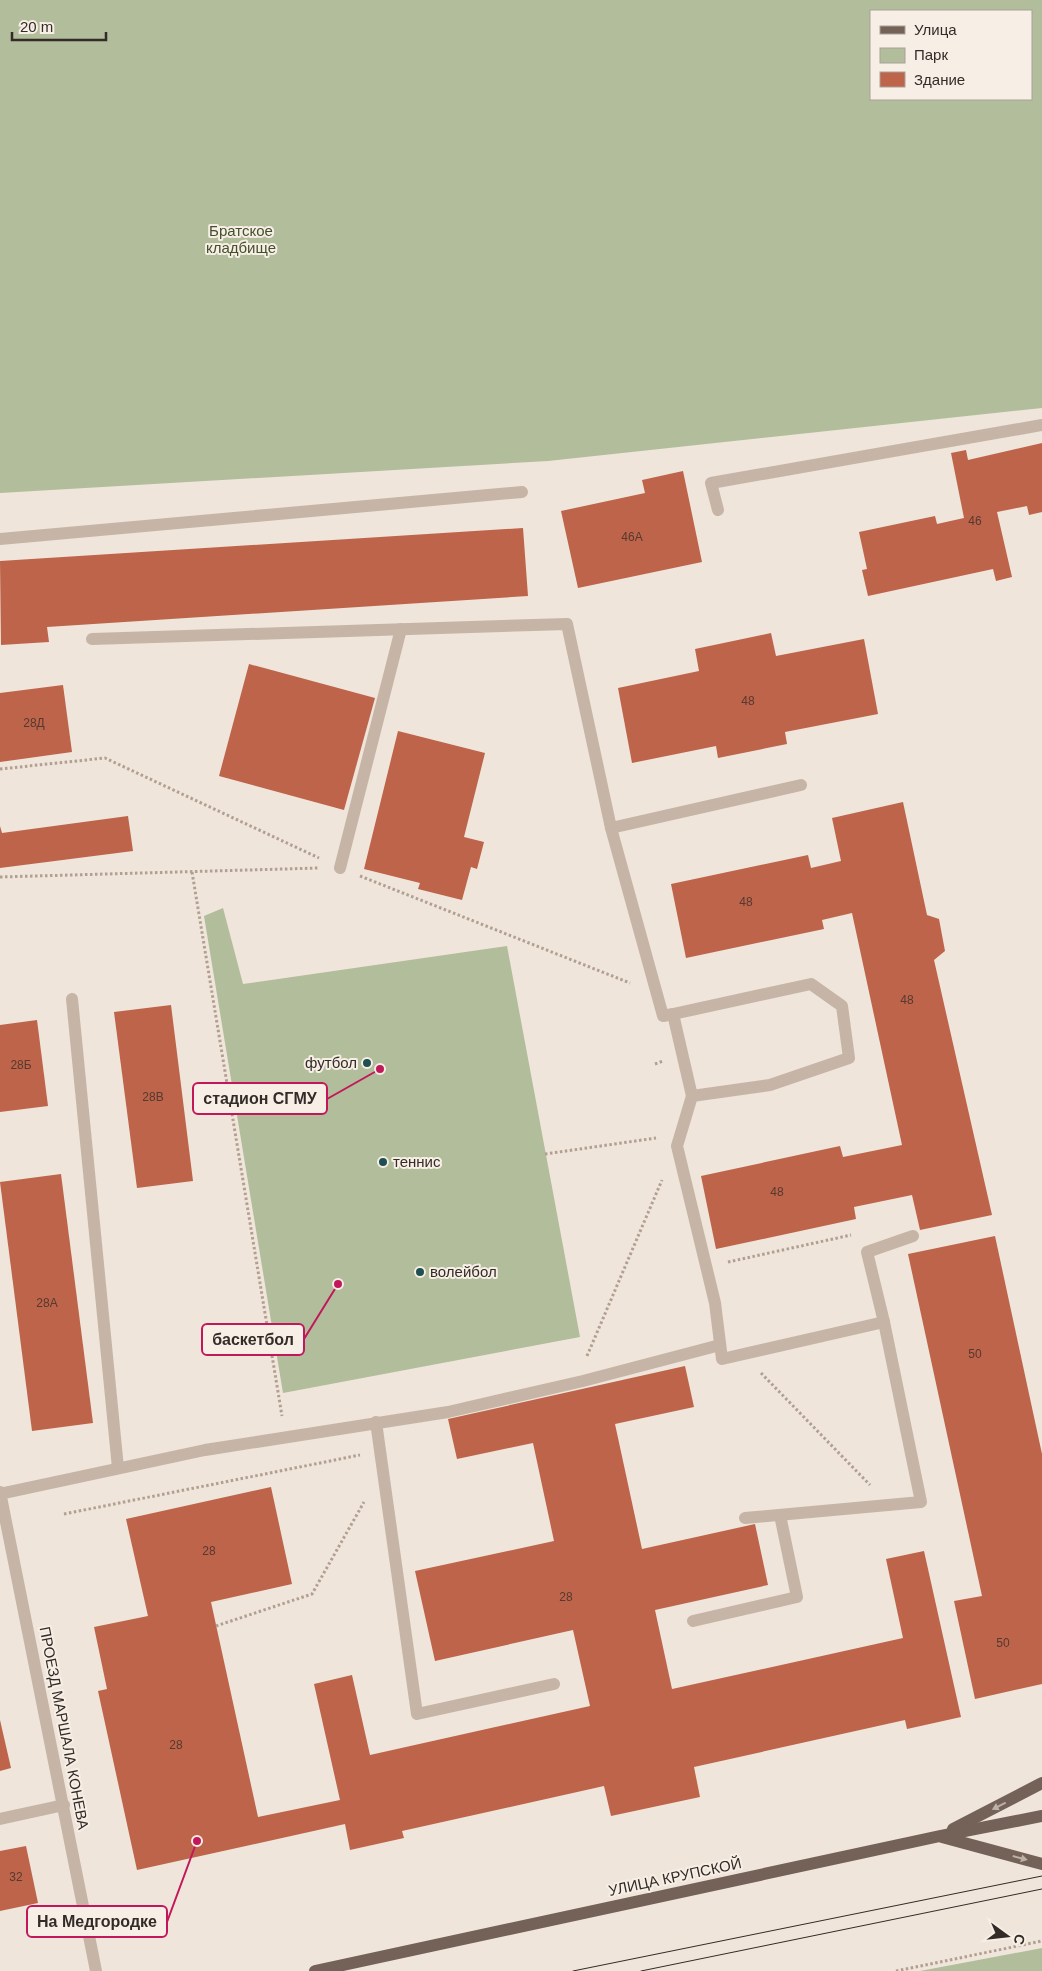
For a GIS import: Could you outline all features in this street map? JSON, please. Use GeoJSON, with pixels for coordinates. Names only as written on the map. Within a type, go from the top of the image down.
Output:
{"type":"FeatureCollection","features":[{"type":"Feature","properties":{"kind":"main road"},"geometry":{"type":"LineString","coordinates":[[940,1836],[1042,1783]]}},
{"type":"Feature","properties":{"kind":"main road","name":"УЛИЦА КРУПСКОЙ"},"geometry":{"type":"LineString","coordinates":[[315,1971],[940,1836],[1042,1816]]}},
{"type":"Feature","properties":{"kind":"main road"},"geometry":{"type":"LineString","coordinates":[[940,1836],[1042,1864]]}},
{"type":"Feature","properties":{"kind":"street"},"geometry":{"type":"LineString","coordinates":[[718,510],[711,483],[1042,425]]}},
{"type":"Feature","properties":{"kind":"street"},"geometry":{"type":"LineString","coordinates":[[0,539],[522,492]]}},
{"type":"Feature","properties":{"kind":"street"},"geometry":{"type":"LineString","coordinates":[[92,639],[567,624],[611,828],[663,1016],[810,984],[842,1006],[849,1058],[770,1085],[692,1096]]}},
{"type":"Feature","properties":{"kind":"street"},"geometry":{"type":"LineString","coordinates":[[340,868],[401,629]]}},
{"type":"Feature","properties":{"kind":"street"},"geometry":{"type":"LineString","coordinates":[[611,828],[801,785]]}},
{"type":"Feature","properties":{"kind":"street"},"geometry":{"type":"LineString","coordinates":[[72,999],[118,1468]]}},
{"type":"Feature","properties":{"kind":"street"},"geometry":{"type":"LineString","coordinates":[[673,1014],[692,1096],[678,1146],[715,1303],[722,1360],[884,1322]]}},
{"type":"Feature","properties":{"kind":"street"},"geometry":{"type":"LineString","coordinates":[[745,1518],[921,1502],[884,1322],[867,1252],[913,1236]]}},
{"type":"Feature","properties":{"kind":"street"},"geometry":{"type":"LineString","coordinates":[[0,1493],[205,1450],[448,1412],[720,1345]]}},
{"type":"Feature","properties":{"kind":"street"},"geometry":{"type":"LineString","coordinates":[[376,1422],[417,1714],[554,1684]]}},
{"type":"Feature","properties":{"kind":"street","name":"ПРОЕЗД МАРШАЛА КОНЕВА"},"geometry":{"type":"LineString","coordinates":[[0,1493],[96,1971]]}},
{"type":"Feature","properties":{"kind":"street"},"geometry":{"type":"LineString","coordinates":[[693,1621],[797,1597],[780,1515]]}},
{"type":"Feature","properties":{"kind":"street"},"geometry":{"type":"LineString","coordinates":[[0,1819],[64,1805]]}},
{"type":"Feature","properties":{"kind":"path"},"geometry":{"type":"LineString","coordinates":[[0,769],[105,758],[340,868],[656,993]]}},
{"type":"Feature","properties":{"kind":"path"},"geometry":{"type":"LineString","coordinates":[[0,877],[340,868]]}},
{"type":"Feature","properties":{"kind":"path"},"geometry":{"type":"LineString","coordinates":[[192,872],[285,1436]]}},
{"type":"Feature","properties":{"kind":"path"},"geometry":{"type":"LineString","coordinates":[[545,1154],[681,1134]]}},
{"type":"Feature","properties":{"kind":"path"},"geometry":{"type":"LineString","coordinates":[[576,1382],[666,1171]]}},
{"type":"Feature","properties":{"kind":"path"},"geometry":{"type":"LineString","coordinates":[[706,1267],[858,1234]]}},
{"type":"Feature","properties":{"kind":"path"},"geometry":{"type":"LineString","coordinates":[[743,1354],[890,1505]]}},
{"type":"Feature","properties":{"kind":"path"},"geometry":{"type":"LineString","coordinates":[[64,1514],[381,1451]]}},
{"type":"Feature","properties":{"kind":"path"},"geometry":{"type":"LineString","coordinates":[[216,1626],[312,1594],[383,1468]]}},
{"type":"Feature","properties":{"kind":"path"},"geometry":{"type":"LineString","coordinates":[[896,1971],[1042,1940]]}},
{"type":"Feature","properties":{"kind":"green space","name":"Братское кладбище"},"geometry":{"type":"Polygon","coordinates":[[[0,0],[1042,0],[1042,408],[548,461],[0,493],[0,0]]]}},
{"type":"Feature","properties":{"kind":"green space"},"geometry":{"type":"Polygon","coordinates":[[[223,908],[243,984],[507,946],[580,1337],[283,1393],[204,916],[223,908]]]}},
{"type":"Feature","properties":{"kind":"green space"},"geometry":{"type":"Polygon","coordinates":[[[1042,1948],[1042,1971],[920,1971],[1042,1948]]]}},
{"type":"Feature","properties":{"kind":"building"},"geometry":{"type":"Polygon","coordinates":[[[1042,443],[1042,512],[1029,515],[1027,506],[997,512],[1012,577],[996,581],[993,569],[868,596],[862,570],[867,569],[859,532],[935,516],[937,524],[964,518],[951,453],[966,450],[968,460],[1042,443]]]}},
{"type":"Feature","properties":{"kind":"building"},"geometry":{"type":"Polygon","coordinates":[[[683,471],[702,562],[578,588],[561,511],[645,493],[642,480],[683,471]]]}},
{"type":"Feature","properties":{"kind":"building"},"geometry":{"type":"Polygon","coordinates":[[[523,528],[528,596],[47,627],[49,642],[1,645],[0,561],[523,528]]]}},
{"type":"Feature","properties":{"kind":"building"},"geometry":{"type":"Polygon","coordinates":[[[771,633],[776,656],[864,639],[878,714],[785,732],[787,744],[718,758],[716,746],[632,763],[618,688],[699,671],[695,649],[771,633]]]}},
{"type":"Feature","properties":{"kind":"building"},"geometry":{"type":"Polygon","coordinates":[[[249,664],[375,698],[344,810],[219,776],[249,664]]]}},
{"type":"Feature","properties":{"kind":"building"},"geometry":{"type":"Polygon","coordinates":[[[63,685],[72,752],[0,762],[0,693],[63,685]]]}},
{"type":"Feature","properties":{"kind":"building"},"geometry":{"type":"Polygon","coordinates":[[[398,731],[485,753],[464,837],[484,842],[477,869],[471,867],[462,900],[418,889],[420,883],[364,869],[398,731]]]}},
{"type":"Feature","properties":{"kind":"building"},"geometry":{"type":"Polygon","coordinates":[[[903,802],[927,915],[939,919],[945,951],[934,960],[992,1215],[920,1230],[912,1195],[854,1207],[856,1219],[716,1249],[701,1176],[840,1146],[843,1157],[902,1145],[852,913],[822,920],[824,929],[686,958],[671,884],[808,855],[811,868],[841,861],[832,818],[903,802]]]}},
{"type":"Feature","properties":{"kind":"building"},"geometry":{"type":"Polygon","coordinates":[[[128,816],[133,851],[0,868],[0,826],[2,833],[128,816]]]}},
{"type":"Feature","properties":{"kind":"building"},"geometry":{"type":"Polygon","coordinates":[[[171,1005],[193,1181],[137,1188],[114,1012],[171,1005]]]}},
{"type":"Feature","properties":{"kind":"building"},"geometry":{"type":"Polygon","coordinates":[[[37,1020],[48,1106],[0,1112],[0,1025],[37,1020]]]}},
{"type":"Feature","properties":{"kind":"building"},"geometry":{"type":"Polygon","coordinates":[[[61,1174],[93,1423],[32,1431],[0,1182],[61,1174]]]}},
{"type":"Feature","properties":{"kind":"building"},"geometry":{"type":"Polygon","coordinates":[[[995,1236],[1042,1454],[1042,1684],[975,1699],[954,1601],[982,1596],[908,1254],[995,1236]]]}},
{"type":"Feature","properties":{"kind":"building"},"geometry":{"type":"Polygon","coordinates":[[[685,1366],[694,1407],[615,1424],[642,1549],[755,1524],[768,1585],[655,1610],[672,1689],[903,1638],[886,1559],[924,1551],[961,1717],[907,1729],[905,1720],[694,1767],[700,1797],[611,1816],[604,1786],[402,1831],[404,1838],[350,1850],[345,1824],[137,1870],[98,1691],[107,1689],[94,1627],[148,1616],[126,1519],[271,1487],[292,1584],[211,1602],[258,1817],[340,1800],[314,1684],[352,1675],[370,1755],[590,1706],[573,1630],[435,1661],[415,1571],[554,1541],[533,1443],[457,1459],[448,1419],[685,1366]]]}},
{"type":"Feature","properties":{"kind":"building"},"geometry":{"type":"Polygon","coordinates":[[[0,1720],[11,1768],[0,1771],[0,1720]]]}},
{"type":"Feature","properties":{"kind":"building"},"geometry":{"type":"Polygon","coordinates":[[[26,1846],[38,1903],[0,1911],[0,1851],[26,1846]]]}},
{"type":"Feature","properties":{"kind":"tram line"},"geometry":{"type":"LineString","coordinates":[[573,1971],[1042,1876]]}},
{"type":"Feature","properties":{"kind":"tram line"},"geometry":{"type":"LineString","coordinates":[[641,1971],[1042,1889]]}},
{"type":"Feature","properties":{"kind":"place","name":"футбол"},"geometry":{"type":"Point","coordinates":[367,1063]}},
{"type":"Feature","properties":{"kind":"place","name":"стадион СГМУ"},"geometry":{"type":"Point","coordinates":[380,1069]}},
{"type":"Feature","properties":{"kind":"place","name":"теннис"},"geometry":{"type":"Point","coordinates":[383,1162]}},
{"type":"Feature","properties":{"kind":"place","name":"волейбол"},"geometry":{"type":"Point","coordinates":[420,1272]}},
{"type":"Feature","properties":{"kind":"place","name":"баскетбол"},"geometry":{"type":"Point","coordinates":[338,1284]}},
{"type":"Feature","properties":{"kind":"place","name":"На Медгородке"},"geometry":{"type":"Point","coordinates":[197,1841]}}]}
